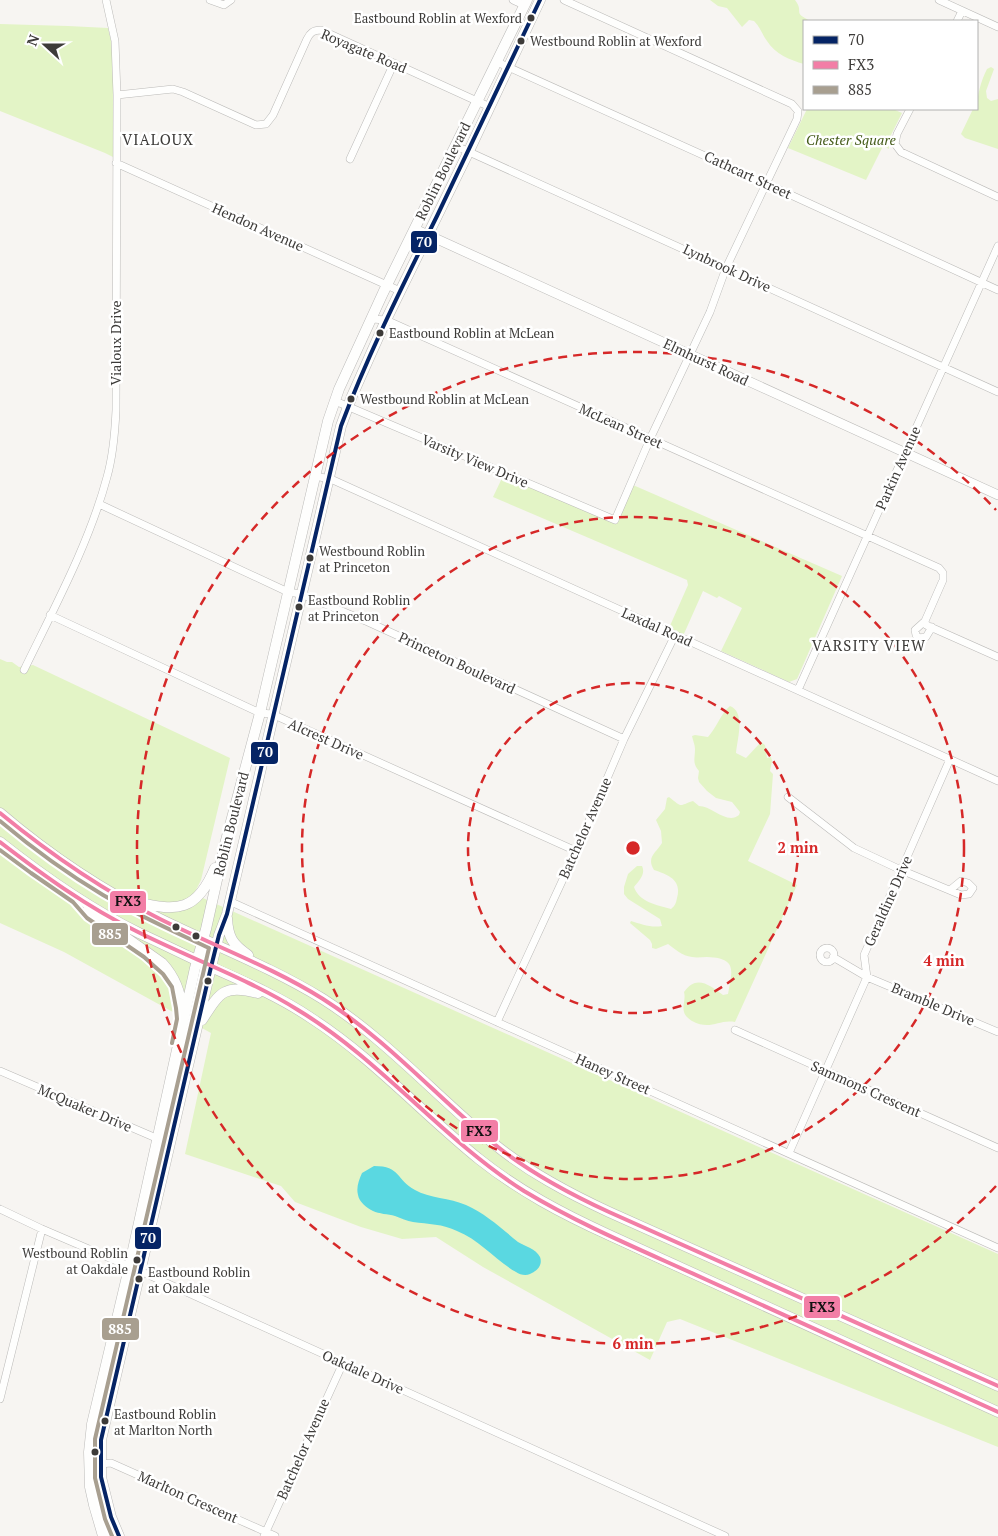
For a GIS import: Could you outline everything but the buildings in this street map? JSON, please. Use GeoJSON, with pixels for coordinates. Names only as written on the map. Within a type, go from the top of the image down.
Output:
{"type":"FeatureCollection","features":[{"type":"Feature","properties":{"kind":"main road","name":"Roblin Boulevard"},"geometry":{"type":"LineString","coordinates":[[119,1536],[110,1516],[101,1477],[101,1440],[216,945],[226,914],[341,426],[386,320],[469,151],[540,0]]}},
{"type":"Feature","properties":{"kind":"main road","name":"Roblin Boulevard"},"geometry":{"type":"LineString","coordinates":[[103,1536],[90,1487],[90,1438],[95,1411],[158,1139],[183,1019],[225,844],[260,713],[328,421],[353,357],[525,3]]}},
{"type":"Feature","properties":{"kind":"main road"},"geometry":{"type":"LineString","coordinates":[[0,813],[61,860],[122,899],[158,918],[263,966],[323,999],[382,1044],[494,1143],[548,1181],[616,1216],[998,1386]]}},
{"type":"Feature","properties":{"kind":"main road"},"geometry":{"type":"LineString","coordinates":[[0,842],[34,868],[117,921],[276,997],[311,1018],[344,1040],[374,1065],[478,1159],[510,1182],[546,1204],[609,1235],[998,1412]]}},
{"type":"Feature","properties":{"kind":"main road"},"geometry":{"type":"LineString","coordinates":[[122,899],[170,908],[187,904],[196,898],[207,885],[225,844]]}},
{"type":"Feature","properties":{"kind":"main road"},"geometry":{"type":"LineString","coordinates":[[77,897],[91,913],[148,952],[168,970],[178,985],[183,1019]]}},
{"type":"Feature","properties":{"kind":"main road"},"geometry":{"type":"LineString","coordinates":[[226,914],[230,936],[236,946],[263,966]]}},
{"type":"Feature","properties":{"kind":"main road"},"geometry":{"type":"LineString","coordinates":[[198,1028],[215,1000],[229,990],[240,989],[276,997]]}},
{"type":"Feature","properties":{"kind":"street","name":"Vialoux Drive"},"geometry":{"type":"LineString","coordinates":[[24,670],[84,542],[108,473],[114,442],[116,412],[117,95],[115,41],[106,0]]}},
{"type":"Feature","properties":{"kind":"street"},"geometry":{"type":"LineString","coordinates":[[210,0],[224,4],[231,0]]}},
{"type":"Feature","properties":{"kind":"street"},"geometry":{"type":"LineString","coordinates":[[513,0],[525,3]]}},
{"type":"Feature","properties":{"kind":"street"},"geometry":{"type":"LineString","coordinates":[[564,0],[792,104],[798,111],[797,120],[726,268],[710,312],[650,439]]}},
{"type":"Feature","properties":{"kind":"street"},"geometry":{"type":"LineString","coordinates":[[939,0],[998,27]]}},
{"type":"Feature","properties":{"kind":"street"},"geometry":{"type":"LineString","coordinates":[[958,20],[962,11]]}},
{"type":"Feature","properties":{"kind":"street","name":"Royagate Road"},"geometry":{"type":"LineString","coordinates":[[117,95],[173,89],[256,124],[266,124],[273,115],[306,39],[315,30],[326,32],[490,107]]}},
{"type":"Feature","properties":{"kind":"street","name":"Cathcart Street"},"geometry":{"type":"LineString","coordinates":[[497,62],[998,290]]}},
{"type":"Feature","properties":{"kind":"street"},"geometry":{"type":"LineString","coordinates":[[350,159],[394,63]]}},
{"type":"Feature","properties":{"kind":"street"},"geometry":{"type":"LineString","coordinates":[[909,110],[897,134],[895,144],[901,152],[998,197]]}},
{"type":"Feature","properties":{"kind":"street","name":"Lynbrook Drive"},"geometry":{"type":"LineString","coordinates":[[456,146],[998,392]]}},
{"type":"Feature","properties":{"kind":"street","name":"Hendon Avenue"},"geometry":{"type":"LineString","coordinates":[[116,163],[400,291]]}},
{"type":"Feature","properties":{"kind":"street","name":"Elmhurst Road"},"geometry":{"type":"LineString","coordinates":[[415,229],[998,495]]}},
{"type":"Feature","properties":{"kind":"street","name":"Parkin Avenue"},"geometry":{"type":"LineString","coordinates":[[798,690],[998,246]]}},
{"type":"Feature","properties":{"kind":"street","name":"McLean Street"},"geometry":{"type":"LineString","coordinates":[[372,318],[386,320],[939,568],[943,573],[943,580],[925,621]]}},
{"type":"Feature","properties":{"kind":"street","name":"Varsity View Drive"},"geometry":{"type":"LineString","coordinates":[[335,400],[615,520],[650,439]]}},
{"type":"Feature","properties":{"kind":"street","name":"Laxdal Road"},"geometry":{"type":"LineString","coordinates":[[316,476],[328,479],[998,781]]}},
{"type":"Feature","properties":{"kind":"street","name":"Princeton Boulevard"},"geometry":{"type":"LineString","coordinates":[[98,504],[288,592],[301,594],[368,622],[624,739]]}},
{"type":"Feature","properties":{"kind":"street","name":"Alcrest Drive"},"geometry":{"type":"LineString","coordinates":[[50,615],[260,713],[272,714],[576,851]]}},
{"type":"Feature","properties":{"kind":"street"},"geometry":{"type":"LineString","coordinates":[[932,627],[926,637],[919,638],[916,635],[915,630],[925,621],[926,625],[932,627],[998,657]]}},
{"type":"Feature","properties":{"kind":"street","name":"Batchelor Avenue"},"geometry":{"type":"LineString","coordinates":[[497,1022],[576,851],[624,739],[674,635]]}},
{"type":"Feature","properties":{"kind":"street","name":"Geraldine Drive"},"geometry":{"type":"LineString","coordinates":[[868,976],[864,955],[950,760]]}},
{"type":"Feature","properties":{"kind":"street"},"geometry":{"type":"LineString","coordinates":[[788,797],[854,848],[950,890]]}},
{"type":"Feature","properties":{"kind":"street","name":"Haney Street"},"geometry":{"type":"LineString","coordinates":[[229,901],[998,1248]]}},
{"type":"Feature","properties":{"kind":"street","name":"Bramble Drive"},"geometry":{"type":"LineString","coordinates":[[834,957],[868,976],[998,1032]]}},
{"type":"Feature","properties":{"kind":"street"},"geometry":{"type":"LineString","coordinates":[[790,1153],[868,976]]}},
{"type":"Feature","properties":{"kind":"street","name":"Sammons Crescent"},"geometry":{"type":"LineString","coordinates":[[735,1030],[998,1148]]}},
{"type":"Feature","properties":{"kind":"street","name":"McQuaker Drive"},"geometry":{"type":"LineString","coordinates":[[0,1071],[170,1144]]}},
{"type":"Feature","properties":{"kind":"street","name":"Oakdale Drive"},"geometry":{"type":"LineString","coordinates":[[0,1209],[725,1536]]}},
{"type":"Feature","properties":{"kind":"street"},"geometry":{"type":"LineString","coordinates":[[0,1400],[42,1229]]}},
{"type":"Feature","properties":{"kind":"street","name":"Batchelor Avenue"},"geometry":{"type":"LineString","coordinates":[[265,1534],[342,1363]]}},
{"type":"Feature","properties":{"kind":"street","name":"Marlton Crescent"},"geometry":{"type":"LineString","coordinates":[[100,1464],[111,1463],[265,1534],[275,1536]]}},
{"type":"Feature","properties":{"kind":"green space"},"geometry":{"type":"Polygon","coordinates":[[[710,0],[795,0],[801,16],[809,20],[803,20],[803,64],[774,50],[754,21],[749,20],[742,27],[727,8],[718,6],[710,0]]]}},
{"type":"Feature","properties":{"kind":"green space"},"geometry":{"type":"Polygon","coordinates":[[[0,24],[108,28],[113,49],[113,157],[0,111],[0,24]]]}},
{"type":"Feature","properties":{"kind":"green space"},"geometry":{"type":"Polygon","coordinates":[[[991,67],[994,69],[986,91],[987,98],[991,101],[998,99],[998,149],[965,138],[961,134],[973,110],[978,110],[981,83],[987,69],[991,67]]]}},
{"type":"Feature","properties":{"kind":"green space","name":"Chester Square"},"geometry":{"type":"Polygon","coordinates":[[[807,110],[895,110],[902,113],[888,141],[889,149],[883,146],[866,180],[788,148],[807,110]]]}},
{"type":"Feature","properties":{"kind":"green space"},"geometry":{"type":"Polygon","coordinates":[[[503,476],[616,523],[633,485],[842,576],[797,679],[789,682],[721,651],[742,608],[719,596],[717,598],[703,591],[683,636],[669,628],[688,585],[687,580],[493,497],[503,476]]]}},
{"type":"Feature","properties":{"kind":"green space"},"geometry":{"type":"Polygon","coordinates":[[[0,659],[12,662],[19,667],[33,665],[230,758],[201,880],[194,894],[998,1254],[998,1447],[680,1319],[667,1322],[650,1360],[483,1267],[436,1237],[402,1239],[361,1227],[295,1202],[281,1186],[185,1154],[211,1033],[64,952],[0,923],[0,659]]]}},
{"type":"Feature","properties":{"kind":"green space"},"geometry":{"type":"Polygon","coordinates":[[[730,706],[735,709],[739,720],[736,753],[746,758],[761,742],[765,745],[767,758],[771,757],[772,761],[770,771],[773,774],[770,814],[748,861],[797,885],[735,1022],[704,1025],[692,1021],[685,1015],[684,992],[693,983],[698,982],[708,985],[723,995],[728,994],[731,967],[724,960],[717,958],[685,955],[668,944],[656,949],[652,948],[650,940],[630,923],[631,921],[650,926],[662,926],[660,919],[628,899],[624,894],[624,887],[628,874],[637,866],[642,866],[643,875],[634,887],[640,896],[649,902],[671,909],[677,900],[678,887],[676,883],[669,876],[654,870],[651,862],[651,858],[662,843],[661,831],[656,820],[665,809],[667,798],[669,797],[681,805],[693,801],[699,806],[724,817],[730,818],[739,815],[740,812],[732,802],[716,798],[699,782],[699,771],[695,763],[695,747],[692,736],[708,737],[730,706]]]}},
{"type":"Feature","properties":{"kind":"water"},"geometry":{"type":"Polygon","coordinates":[[[374,1166],[389,1168],[409,1186],[421,1193],[466,1205],[480,1213],[518,1242],[536,1252],[541,1260],[539,1267],[528,1275],[519,1274],[473,1240],[452,1229],[411,1222],[371,1210],[360,1200],[357,1189],[362,1173],[374,1166]]]}},
{"type":"Feature","properties":{"kind":"transit line","name":"70"},"geometry":{"type":"LineString","coordinates":[[119,1536],[111,1517],[101,1477],[101,1440],[211,967],[219,935],[227,914],[341,426],[386,320],[540,0]]}},
{"type":"Feature","properties":{"kind":"transit line","name":"FX3"},"geometry":{"type":"LineString","coordinates":[[0,813],[57,857],[97,884],[160,919],[284,977],[323,999],[389,1049],[506,1154],[549,1181],[609,1212],[998,1386]]}},
{"type":"Feature","properties":{"kind":"transit line","name":"885"},"geometry":{"type":"LineString","coordinates":[[0,821],[50,860],[103,895],[209,948],[95,1439],[95,1478],[105,1519],[112,1536]]}},
{"type":"Feature","properties":{"kind":"transit line","name":"FX3"},"geometry":{"type":"LineString","coordinates":[[0,842],[100,912],[156,941],[259,988],[298,1010],[357,1052],[438,1124],[494,1170],[546,1204],[614,1238],[998,1412]]}},
{"type":"Feature","properties":{"kind":"transit line","name":"885"},"geometry":{"type":"LineString","coordinates":[[0,850],[73,902],[87,918],[144,957],[163,974],[172,987],[176,1008],[177,1019],[172,1043]]}},
{"type":"Feature","properties":{"kind":"place","name":"Eastbound Roblin at Wexford"},"geometry":{"type":"Point","coordinates":[531,18]}},
{"type":"Feature","properties":{"kind":"place","name":"Westbound Roblin at Wexford"},"geometry":{"type":"Point","coordinates":[521,41]}},
{"type":"Feature","properties":{"kind":"place","name":"Eastbound Roblin at McLean"},"geometry":{"type":"Point","coordinates":[380,333]}},
{"type":"Feature","properties":{"kind":"place","name":"Westbound Roblin at McLean"},"geometry":{"type":"Point","coordinates":[351,399]}},
{"type":"Feature","properties":{"kind":"place","name":"Westbound Roblin at Princeton"},"geometry":{"type":"Point","coordinates":[310,558]}},
{"type":"Feature","properties":{"kind":"place","name":"Eastbound Roblin at Princeton"},"geometry":{"type":"Point","coordinates":[299,607]}},
{"type":"Feature","properties":{"kind":"place","name":"Westbound Roblin at Oakdale"},"geometry":{"type":"Point","coordinates":[137,1260]}},
{"type":"Feature","properties":{"kind":"place","name":"Eastbound Roblin at Oakdale"},"geometry":{"type":"Point","coordinates":[139,1279]}},
{"type":"Feature","properties":{"kind":"place","name":"Eastbound Roblin at Marlton North"},"geometry":{"type":"Point","coordinates":[105,1421]}},
{"type":"Feature","properties":{"kind":"district","name":"VIALOUX"},"geometry":{"type":"Point","coordinates":[158,140]}},
{"type":"Feature","properties":{"kind":"district","name":"VARSITY VIEW"},"geometry":{"type":"Point","coordinates":[869,646]}}]}
